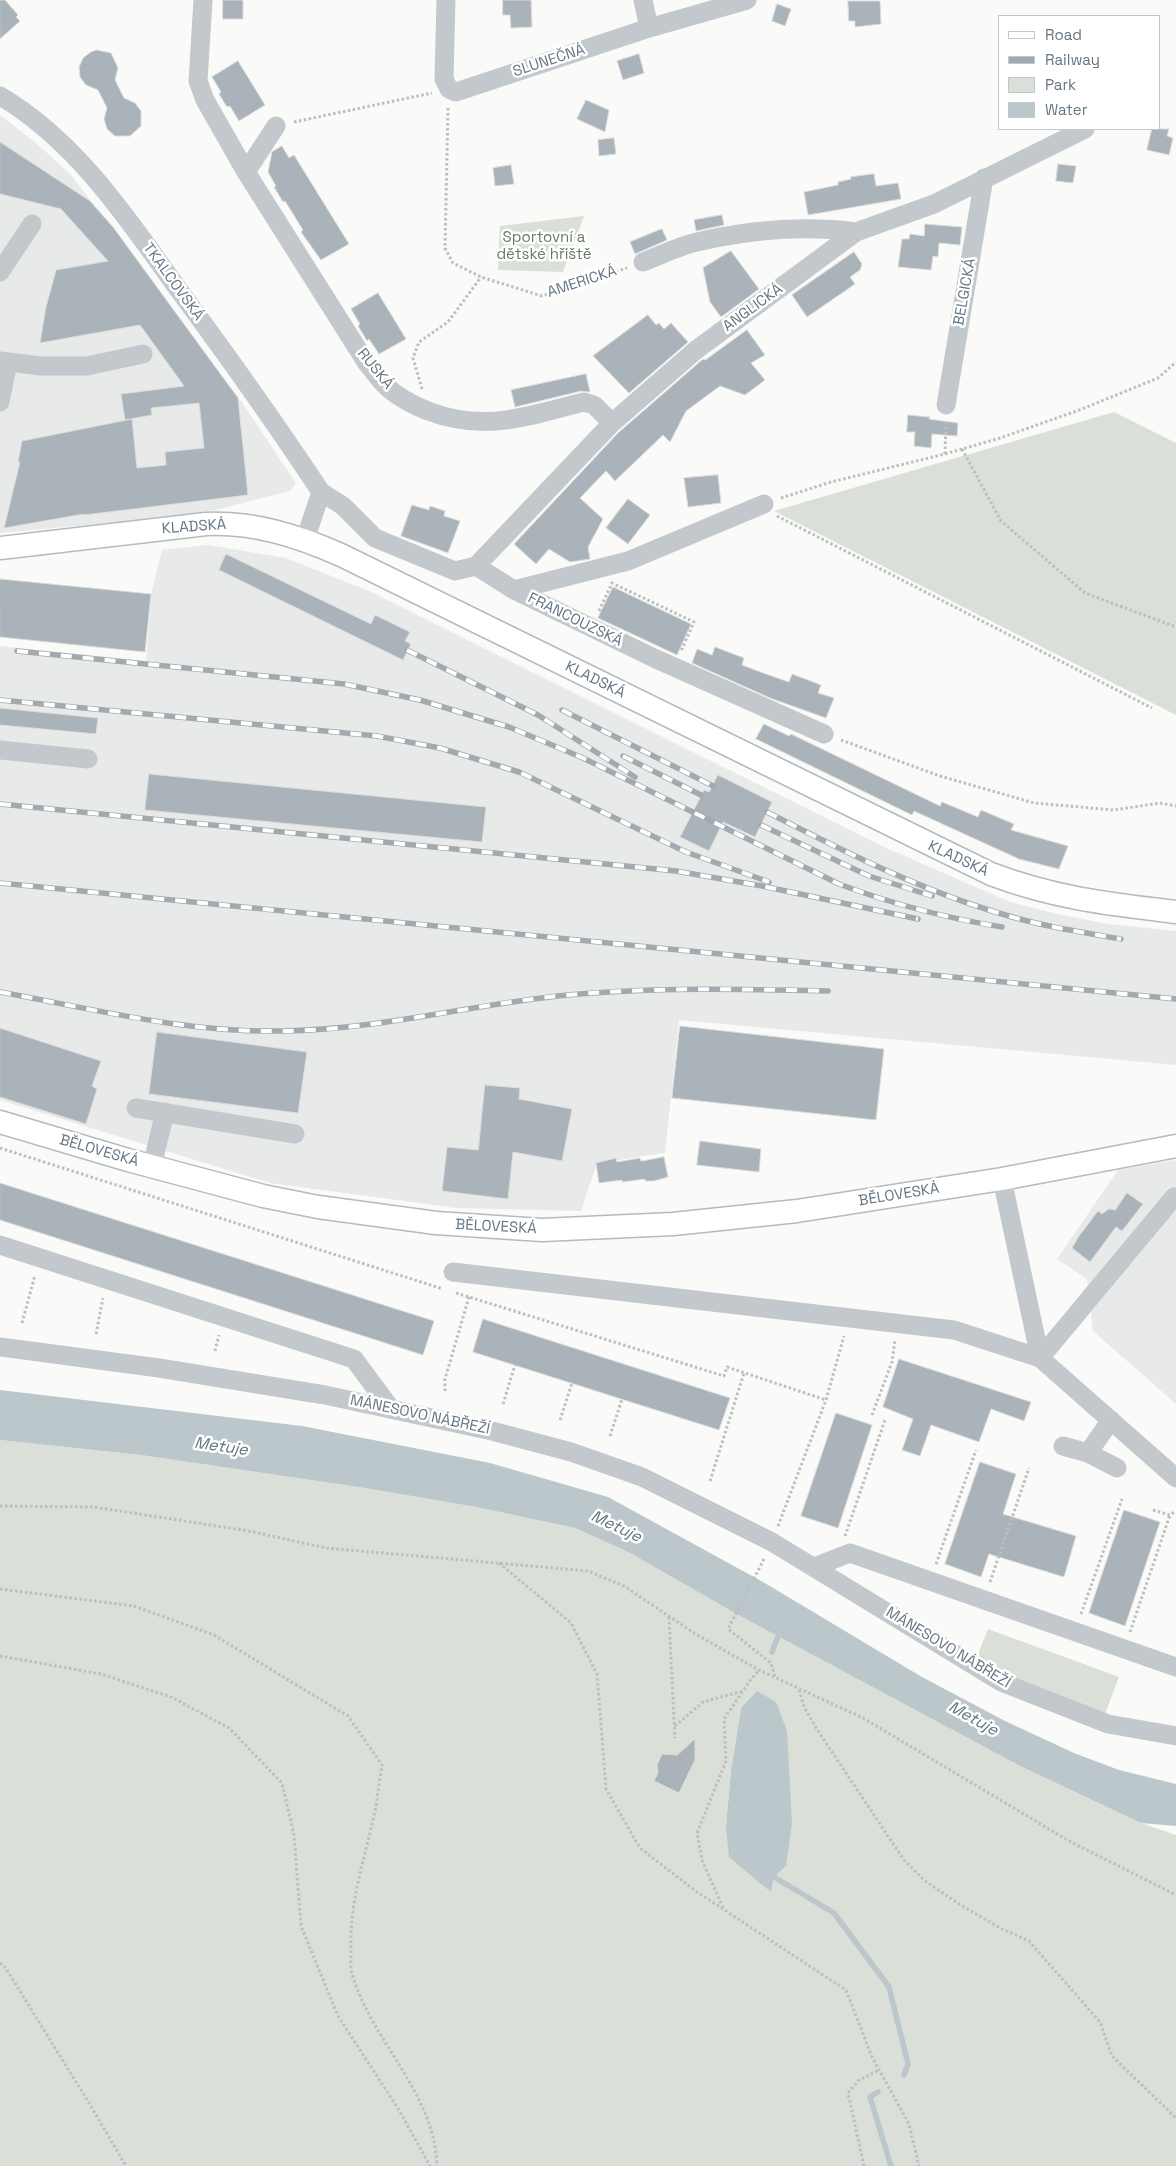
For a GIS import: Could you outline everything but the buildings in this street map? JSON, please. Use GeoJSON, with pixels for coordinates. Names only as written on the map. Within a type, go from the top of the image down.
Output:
{"type":"FeatureCollection","features":[{"type":"Feature","properties":{"kind":"main road","name":"KLADSKÁ"},"geometry":{"type":"LineString","coordinates":[[0,548],[225,523],[262,527],[305,540],[342,555],[962,862],[1035,890],[1070,898],[1176,912]]}},
{"type":"Feature","properties":{"kind":"main road","name":"BĚLOVESKÁ"},"geometry":{"type":"LineString","coordinates":[[0,1122],[263,1196],[318,1207],[436,1223],[542,1230],[673,1224],[797,1211],[1002,1179],[1176,1146]]}},
{"type":"Feature","properties":{"kind":"street","name":"RUSKÁ"},"geometry":{"type":"LineString","coordinates":[[203,0],[198,81],[205,100],[246,172],[366,362],[386,386],[400,397],[422,409],[463,422],[490,423],[584,402],[594,405],[612,423]]}},
{"type":"Feature","properties":{"kind":"street"},"geometry":{"type":"LineString","coordinates":[[446,0],[444,80],[449,89]]}},
{"type":"Feature","properties":{"kind":"street"},"geometry":{"type":"LineString","coordinates":[[643,0],[649,28]]}},
{"type":"Feature","properties":{"kind":"street","name":"SLUNEČNÁ"},"geometry":{"type":"LineString","coordinates":[[449,89],[456,92],[649,28],[747,0]]}},
{"type":"Feature","properties":{"kind":"street","name":"TKALCOVSKÁ"},"geometry":{"type":"LineString","coordinates":[[0,96],[61,141],[89,170],[266,408],[321,492],[343,506],[375,538],[455,570],[476,566]]}},
{"type":"Feature","properties":{"kind":"street"},"geometry":{"type":"LineString","coordinates":[[246,172],[276,126]]}},
{"type":"Feature","properties":{"kind":"street","name":"ANGLICKÁ"},"geometry":{"type":"LineString","coordinates":[[476,566],[612,423],[696,350],[856,232],[934,204],[1082,130]]}},
{"type":"Feature","properties":{"kind":"street","name":"BELGICKÁ"},"geometry":{"type":"LineString","coordinates":[[946,405],[984,178]]}},
{"type":"Feature","properties":{"kind":"street"},"geometry":{"type":"LineString","coordinates":[[0,272],[32,224]]}},
{"type":"Feature","properties":{"kind":"street"},"geometry":{"type":"LineString","coordinates":[[644,262],[695,242],[783,228],[832,228],[856,232]]}},
{"type":"Feature","properties":{"kind":"street"},"geometry":{"type":"LineString","coordinates":[[0,402],[4,361],[41,366],[87,366],[143,354]]}},
{"type":"Feature","properties":{"kind":"street"},"geometry":{"type":"LineString","coordinates":[[305,540],[321,492]]}},
{"type":"Feature","properties":{"kind":"street","name":"FRANCOUZSKÁ"},"geometry":{"type":"LineString","coordinates":[[514,590],[628,561],[759,506]]}},
{"type":"Feature","properties":{"kind":"street"},"geometry":{"type":"LineString","coordinates":[[476,566],[514,590]]}},
{"type":"Feature","properties":{"kind":"street","name":"FRANCOUZSKÁ"},"geometry":{"type":"LineString","coordinates":[[514,590],[654,658],[824,734]]}},
{"type":"Feature","properties":{"kind":"street"},"geometry":{"type":"LineString","coordinates":[[0,750],[88,759]]}},
{"type":"Feature","properties":{"kind":"street"},"geometry":{"type":"LineString","coordinates":[[136,1108],[295,1134]]}},
{"type":"Feature","properties":{"kind":"street"},"geometry":{"type":"LineString","coordinates":[[152,1166],[165,1112]]}},
{"type":"Feature","properties":{"kind":"street"},"geometry":{"type":"LineString","coordinates":[[1002,1179],[1040,1358]]}},
{"type":"Feature","properties":{"kind":"street"},"geometry":{"type":"LineString","coordinates":[[1040,1358],[1174,1197]]}},
{"type":"Feature","properties":{"kind":"street"},"geometry":{"type":"LineString","coordinates":[[0,1245],[354,1359],[390,1409]]}},
{"type":"Feature","properties":{"kind":"street"},"geometry":{"type":"LineString","coordinates":[[453,1272],[954,1330],[1040,1358],[1176,1478]]}},
{"type":"Feature","properties":{"kind":"street","name":"MÁNESOVO NÁBŘEŽÍ"},"geometry":{"type":"LineString","coordinates":[[0,1347],[159,1368],[325,1395],[492,1431],[571,1452],[642,1477],[772,1542],[1001,1682],[1108,1724],[1176,1736]]}},
{"type":"Feature","properties":{"kind":"street"},"geometry":{"type":"LineString","coordinates":[[1088,1453],[1111,1420]]}},
{"type":"Feature","properties":{"kind":"street"},"geometry":{"type":"LineString","coordinates":[[1063,1446],[1088,1453],[1117,1468]]}},
{"type":"Feature","properties":{"kind":"street"},"geometry":{"type":"LineString","coordinates":[[814,1567],[850,1553],[1176,1667]]}},
{"type":"Feature","properties":{"kind":"path"},"geometry":{"type":"LineString","coordinates":[[276,126],[449,89]]}},
{"type":"Feature","properties":{"kind":"path","name":"AMERICKÁ"},"geometry":{"type":"LineString","coordinates":[[449,89],[445,248],[453,263],[481,277],[542,296],[644,262]]}},
{"type":"Feature","properties":{"kind":"path"},"geometry":{"type":"LineString","coordinates":[[422,409],[422,385],[413,358],[419,342],[448,322],[481,277]]}},
{"type":"Feature","properties":{"kind":"path"},"geometry":{"type":"LineString","coordinates":[[759,506],[831,482],[962,450],[1000,438],[1158,378],[1176,362]]}},
{"type":"Feature","properties":{"kind":"path"},"geometry":{"type":"LineString","coordinates":[[946,405],[946,454]]}},
{"type":"Feature","properties":{"kind":"path"},"geometry":{"type":"LineString","coordinates":[[962,450],[1001,521],[1085,593],[1176,627]]}},
{"type":"Feature","properties":{"kind":"path"},"geometry":{"type":"LineString","coordinates":[[759,506],[1152,708]]}},
{"type":"Feature","properties":{"kind":"path"},"geometry":{"type":"LineString","coordinates":[[591,627],[612,583],[694,622],[682,650]]}},
{"type":"Feature","properties":{"kind":"path"},"geometry":{"type":"LineString","coordinates":[[824,734],[940,776],[1034,803],[1114,810],[1160,803],[1176,806]]}},
{"type":"Feature","properties":{"kind":"path"},"geometry":{"type":"LineString","coordinates":[[0,1148],[724,1376],[727,1367],[826,1400]]}},
{"type":"Feature","properties":{"kind":"path"},"geometry":{"type":"LineString","coordinates":[[22,1323],[39,1258]]}},
{"type":"Feature","properties":{"kind":"path"},"geometry":{"type":"LineString","coordinates":[[96,1334],[106,1280]]}},
{"type":"Feature","properties":{"kind":"path"},"geometry":{"type":"LineString","coordinates":[[445,1391],[444,1379],[469,1297]]}},
{"type":"Feature","properties":{"kind":"path"},"geometry":{"type":"LineString","coordinates":[[772,1542],[826,1400],[845,1332]]}},
{"type":"Feature","properties":{"kind":"path"},"geometry":{"type":"LineString","coordinates":[[872,1416],[892,1362],[895,1338]]}},
{"type":"Feature","properties":{"kind":"path"},"geometry":{"type":"LineString","coordinates":[[503,1404],[515,1365]]}},
{"type":"Feature","properties":{"kind":"path"},"geometry":{"type":"LineString","coordinates":[[710,1481],[744,1373]]}},
{"type":"Feature","properties":{"kind":"path"},"geometry":{"type":"LineString","coordinates":[[560,1420],[572,1383]]}},
{"type":"Feature","properties":{"kind":"path"},"geometry":{"type":"LineString","coordinates":[[610,1436],[622,1399]]}},
{"type":"Feature","properties":{"kind":"path"},"geometry":{"type":"LineString","coordinates":[[844,1539],[885,1420]]}},
{"type":"Feature","properties":{"kind":"path"},"geometry":{"type":"LineString","coordinates":[[930,1581],[976,1450]]}},
{"type":"Feature","properties":{"kind":"path"},"geometry":{"type":"LineString","coordinates":[[984,1600],[1029,1468]]}},
{"type":"Feature","properties":{"kind":"path"},"geometry":{"type":"LineString","coordinates":[[1075,1631],[1122,1499]]}},
{"type":"Feature","properties":{"kind":"path"},"geometry":{"type":"LineString","coordinates":[[0,1506],[94,1507],[249,1531],[326,1548],[588,1571],[624,1586],[697,1635],[759,1670],[863,1718],[1069,1841],[1176,1895]]}},
{"type":"Feature","properties":{"kind":"path"},"geometry":{"type":"LineString","coordinates":[[1153,1510],[1170,1516]]}},
{"type":"Feature","properties":{"kind":"path"},"geometry":{"type":"LineString","coordinates":[[1124,1649],[1170,1516],[1176,1511]]}},
{"type":"Feature","properties":{"kind":"path"},"geometry":{"type":"LineString","coordinates":[[763,1561],[728,1629],[771,1663],[776,1678]]}},
{"type":"Feature","properties":{"kind":"path"},"geometry":{"type":"LineString","coordinates":[[498,1563],[571,1623],[597,1674],[606,1789],[640,1848],[697,1892],[846,1990],[872,2057],[908,2124],[919,2166]]}},
{"type":"Feature","properties":{"kind":"path"},"geometry":{"type":"LineString","coordinates":[[0,1589],[134,1606],[206,1632],[348,1716],[382,1765],[376,1806],[355,1894],[350,1931],[352,1972],[364,2005],[384,2044],[409,2077],[436,2147],[437,2166]]}},
{"type":"Feature","properties":{"kind":"path"},"geometry":{"type":"LineString","coordinates":[[670,1617],[675,1738]]}},
{"type":"Feature","properties":{"kind":"path"},"geometry":{"type":"LineString","coordinates":[[0,1656],[101,1674],[172,1697],[229,1728],[282,1783],[294,1835],[301,1926],[338,2016],[400,2110],[430,2166]]}},
{"type":"Feature","properties":{"kind":"path"},"geometry":{"type":"LineString","coordinates":[[724,1910],[702,1860],[697,1833],[726,1761],[724,1719],[742,1691],[759,1670]]}},
{"type":"Feature","properties":{"kind":"path"},"geometry":{"type":"LineString","coordinates":[[799,1689],[804,1707],[818,1731],[904,1860],[925,1881],[959,1904],[1000,1928],[1030,1941],[1100,2022],[1112,2056],[1176,2118]]}},
{"type":"Feature","properties":{"kind":"path"},"geometry":{"type":"LineString","coordinates":[[674,1726],[703,1702],[742,1691]]}},
{"type":"Feature","properties":{"kind":"path"},"geometry":{"type":"LineString","coordinates":[[0,1963],[5,1967],[70,2071],[126,2166]]}},
{"type":"Feature","properties":{"kind":"path"},"geometry":{"type":"LineString","coordinates":[[864,2166],[848,2093],[859,2080],[879,2070]]}},
{"type":"Feature","properties":{"kind":"shaded area"},"geometry":{"type":"Polygon","coordinates":[[[0,115],[36,143],[71,175],[241,401],[296,483],[290,491],[215,510],[166,518],[0,533],[0,115]]]}},
{"type":"Feature","properties":{"kind":"shaded area"},"geometry":{"type":"Polygon","coordinates":[[[208,545],[286,558],[369,591],[884,847],[1010,902],[1108,924],[1176,931],[1176,1065],[679,1020],[665,1153],[597,1163],[581,1211],[456,1208],[270,1183],[0,1100],[0,646],[146,661],[151,595],[162,550],[208,545]]]}},
{"type":"Feature","properties":{"kind":"shaded area"},"geometry":{"type":"Polygon","coordinates":[[[1176,1160],[1176,1404],[1093,1331],[1087,1279],[1057,1259],[1118,1170],[1176,1160]]]}},
{"type":"Feature","properties":{"kind":"green space","name":"Sportovní a dětské hřiště"},"geometry":{"type":"Polygon","coordinates":[[[584,216],[563,272],[498,270],[500,226],[584,216]]]}},
{"type":"Feature","properties":{"kind":"green space"},"geometry":{"type":"Polygon","coordinates":[[[1114,412],[1176,443],[1176,715],[774,511],[1114,412]]]}},
{"type":"Feature","properties":{"kind":"green space"},"geometry":{"type":"Polygon","coordinates":[[[0,1440],[141,1455],[365,1488],[476,1507],[575,1528],[630,1553],[740,1616],[1020,1766],[1141,1823],[1176,1835],[1176,2166],[0,2166],[0,1440]],[[741,1708],[731,1771],[726,1826],[771,1892],[774,1877],[786,1866],[787,1731],[741,1708]]]}},
{"type":"Feature","properties":{"kind":"green space"},"geometry":{"type":"Polygon","coordinates":[[[988,1629],[1119,1677],[1105,1714],[1007,1676],[976,1659],[988,1629]]]}},
{"type":"Feature","properties":{"kind":"water","name":"Metuje"},"geometry":{"type":"Polygon","coordinates":[[[0,1390],[302,1426],[490,1463],[608,1497],[763,1582],[922,1677],[1005,1721],[1074,1753],[1119,1770],[1176,1784],[1176,1826],[1141,1823],[1020,1766],[740,1616],[630,1553],[575,1528],[476,1507],[365,1488],[141,1455],[0,1440],[0,1390]]]}},
{"type":"Feature","properties":{"kind":"water"},"geometry":{"type":"Polygon","coordinates":[[[757,1691],[776,1702],[787,1731],[792,1824],[786,1866],[774,1877],[771,1892],[729,1857],[726,1826],[731,1771],[741,1708],[757,1691]]]}},
{"type":"Feature","properties":{"kind":"waterway"},"geometry":{"type":"LineString","coordinates":[[772,1652],[781,1629]]}},
{"type":"Feature","properties":{"kind":"waterway"},"geometry":{"type":"LineString","coordinates":[[773,1870],[774,1877],[834,1913],[889,1987],[908,2064],[904,2075]]}},
{"type":"Feature","properties":{"kind":"waterway"},"geometry":{"type":"LineString","coordinates":[[878,2092],[870,2097],[891,2166]]}},
{"type":"Feature","properties":{"kind":"railway"},"geometry":{"type":"LineString","coordinates":[[407,650],[538,715],[635,777]]}},
{"type":"Feature","properties":{"kind":"railway"},"geometry":{"type":"LineString","coordinates":[[17,651],[344,684],[420,700],[509,727],[583,758],[839,884],[919,910],[1002,927]]}},
{"type":"Feature","properties":{"kind":"railway"},"geometry":{"type":"LineString","coordinates":[[0,700],[377,736],[440,748],[519,772],[686,852],[769,882]]}},
{"type":"Feature","properties":{"kind":"railway"},"geometry":{"type":"LineString","coordinates":[[562,710],[713,786]]}},
{"type":"Feature","properties":{"kind":"railway"},"geometry":{"type":"LineString","coordinates":[[623,756],[701,795]]}},
{"type":"Feature","properties":{"kind":"railway"},"geometry":{"type":"LineString","coordinates":[[0,804],[676,871],[762,886],[918,919]]}},
{"type":"Feature","properties":{"kind":"railway"},"geometry":{"type":"LineString","coordinates":[[767,812],[882,869],[971,904],[1031,922],[1121,939]]}},
{"type":"Feature","properties":{"kind":"railway"},"geometry":{"type":"LineString","coordinates":[[761,825],[869,876],[932,896]]}},
{"type":"Feature","properties":{"kind":"railway"},"geometry":{"type":"LineString","coordinates":[[0,883],[1176,999]]}},
{"type":"Feature","properties":{"kind":"railway"},"geometry":{"type":"LineString","coordinates":[[0,992],[140,1019],[176,1024],[246,1031],[282,1031],[318,1030],[390,1022],[496,1004],[601,992],[698,989],[828,991]]}}]}
